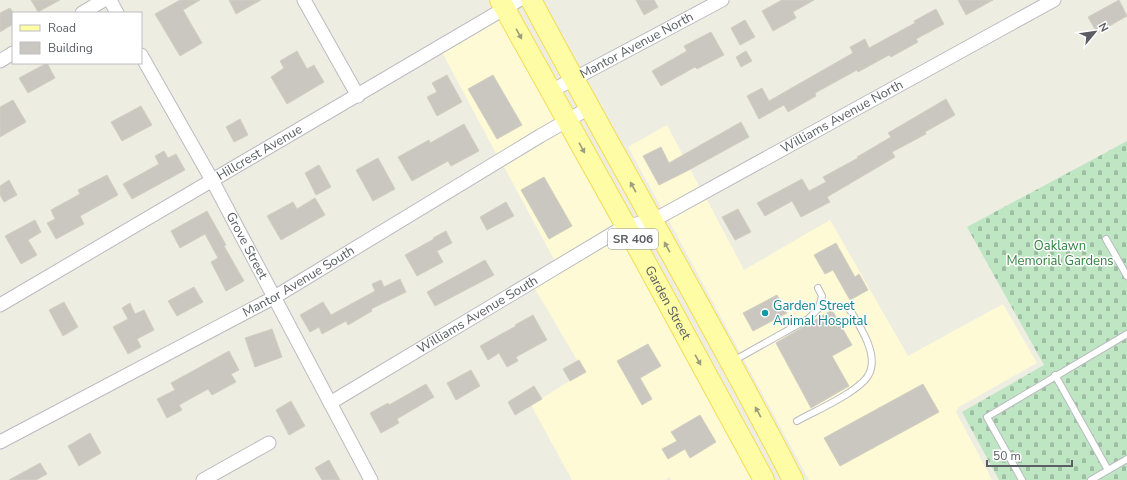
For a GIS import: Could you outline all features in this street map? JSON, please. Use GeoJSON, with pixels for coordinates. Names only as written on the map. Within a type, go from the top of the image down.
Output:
{"type":"FeatureCollection","features":[{"type":"Feature","properties":{"kind":"main road","name":"Garden Street"},"geometry":{"type":"LineString","coordinates":[[531,0],[573,79],[703,312],[793,480]]}},
{"type":"Feature","properties":{"kind":"main road","name":"Garden Street"},"geometry":{"type":"LineString","coordinates":[[508,3],[551,91],[764,480]]}},
{"type":"Feature","properties":{"kind":"main road"},"geometry":{"type":"LineString","coordinates":[[685,335],[695,329],[703,312]]}},
{"type":"Feature","properties":{"kind":"street"},"geometry":{"type":"LineString","coordinates":[[84,12],[104,0]]}},
{"type":"Feature","properties":{"kind":"street"},"geometry":{"type":"LineString","coordinates":[[110,0],[116,12]]}},
{"type":"Feature","properties":{"kind":"street"},"geometry":{"type":"LineString","coordinates":[[304,0],[358,96]]}},
{"type":"Feature","properties":{"kind":"street","name":"Mantor Avenue North"},"geometry":{"type":"LineString","coordinates":[[551,91],[722,0]]}},
{"type":"Feature","properties":{"kind":"street","name":"Williams Avenue North"},"geometry":{"type":"LineString","coordinates":[[626,226],[652,221],[1054,0]]}},
{"type":"Feature","properties":{"kind":"street","name":"Hillcrest Avenue"},"geometry":{"type":"LineString","coordinates":[[0,305],[358,96],[508,3]]}},
{"type":"Feature","properties":{"kind":"street"},"geometry":{"type":"LineString","coordinates":[[0,61],[12,54]]}},
{"type":"Feature","properties":{"kind":"street","name":"Grove Street"},"geometry":{"type":"LineString","coordinates":[[142,57],[212,180],[371,480]]}},
{"type":"Feature","properties":{"kind":"street","name":"Mantor Avenue South"},"geometry":{"type":"LineString","coordinates":[[0,442],[274,298],[589,108]]}},
{"type":"Feature","properties":{"kind":"street","name":"Williams Avenue South"},"geometry":{"type":"LineString","coordinates":[[330,403],[626,226]]}},
{"type":"Feature","properties":{"kind":"street"},"geometry":{"type":"LineString","coordinates":[[203,480],[269,443]]}},
{"type":"Feature","properties":{"kind":"lane"},"geometry":{"type":"LineString","coordinates":[[1106,239],[1127,276]]}},
{"type":"Feature","properties":{"kind":"lane"},"geometry":{"type":"LineString","coordinates":[[730,362],[808,319],[819,308],[822,296],[818,288]]}},
{"type":"Feature","properties":{"kind":"lane"},"geometry":{"type":"LineString","coordinates":[[797,421],[852,391],[863,382],[870,373],[872,358],[868,343],[850,310]]}},
{"type":"Feature","properties":{"kind":"lane"},"geometry":{"type":"LineString","coordinates":[[1022,480],[987,417],[1127,334]]}},
{"type":"Feature","properties":{"kind":"lane"},"geometry":{"type":"LineString","coordinates":[[1055,376],[1108,470]]}},
{"type":"Feature","properties":{"kind":"lane"},"geometry":{"type":"LineString","coordinates":[[1094,479],[1127,459]]}},
{"type":"Feature","properties":{"kind":"shaded area"},"geometry":{"type":"Polygon","coordinates":[[[502,17],[559,119],[497,155],[442,52],[502,17]]]}},
{"type":"Feature","properties":{"kind":"shaded area"},"geometry":{"type":"Polygon","coordinates":[[[667,125],[700,188],[662,209],[628,147],[667,125]]]}},
{"type":"Feature","properties":{"kind":"shaded area"},"geometry":{"type":"Polygon","coordinates":[[[564,129],[617,224],[555,261],[503,165],[564,129]]]}},
{"type":"Feature","properties":{"kind":"shaded area"},"geometry":{"type":"Polygon","coordinates":[[[706,198],[744,270],[830,220],[908,356],[1003,304],[1037,363],[959,407],[956,412],[992,480],[809,480],[668,219],[706,198]]]}},
{"type":"Feature","properties":{"kind":"shaded area"},"geometry":{"type":"Polygon","coordinates":[[[623,234],[757,480],[671,480],[669,477],[665,480],[572,480],[531,405],[584,372],[534,287],[623,234]]]}},
{"type":"Feature","properties":{"kind":"green space","name":"Oaklawn Memorial Gardens"},"geometry":{"type":"Polygon","coordinates":[[[1127,141],[1127,480],[999,480],[962,412],[1044,365],[967,227],[1127,141]]]}},
{"type":"Feature","properties":{"kind":"building"},"geometry":{"type":"Polygon","coordinates":[[[31,0],[60,0],[38,12],[31,0]]]}},
{"type":"Feature","properties":{"kind":"building"},"geometry":{"type":"Polygon","coordinates":[[[180,0],[200,0],[183,10],[202,43],[180,56],[155,14],[180,0]]]}},
{"type":"Feature","properties":{"kind":"building"},"geometry":{"type":"Polygon","coordinates":[[[229,0],[261,0],[236,14],[229,0]]]}},
{"type":"Feature","properties":{"kind":"building"},"geometry":{"type":"Polygon","coordinates":[[[636,0],[654,0],[658,7],[644,15],[636,0]]]}},
{"type":"Feature","properties":{"kind":"building"},"geometry":{"type":"Polygon","coordinates":[[[782,0],[814,0],[793,12],[796,18],[773,31],[762,11],[782,0]]]}},
{"type":"Feature","properties":{"kind":"building"},"geometry":{"type":"Polygon","coordinates":[[[958,0],[993,0],[966,15],[958,0]]]}},
{"type":"Feature","properties":{"kind":"building"},"geometry":{"type":"Polygon","coordinates":[[[1119,0],[1127,16],[1097,33],[1088,17],[1119,0]]]}},
{"type":"Feature","properties":{"kind":"building"},"geometry":{"type":"Polygon","coordinates":[[[10,8],[12,12],[12,25],[0,32],[0,13],[10,8]]]}},
{"type":"Feature","properties":{"kind":"building"},"geometry":{"type":"Polygon","coordinates":[[[936,9],[944,24],[916,39],[918,42],[891,57],[889,55],[858,72],[857,70],[815,93],[816,96],[788,112],[784,105],[759,119],[747,96],[762,88],[769,101],[853,53],[850,47],[865,39],[869,48],[915,23],[914,21],[936,9]]]}},
{"type":"Feature","properties":{"kind":"building"},"geometry":{"type":"Polygon","coordinates":[[[745,20],[755,37],[740,45],[731,28],[745,20]]]}},
{"type":"Feature","properties":{"kind":"building"},"geometry":{"type":"Polygon","coordinates":[[[711,32],[724,55],[697,69],[695,67],[661,86],[652,71],[687,51],[684,46],[711,32]]]}},
{"type":"Feature","properties":{"kind":"building"},"geometry":{"type":"Polygon","coordinates":[[[297,51],[307,69],[314,65],[324,82],[287,104],[271,77],[284,68],[280,61],[297,51]]]}},
{"type":"Feature","properties":{"kind":"building"},"geometry":{"type":"Polygon","coordinates":[[[746,51],[752,61],[741,67],[736,57],[746,51]]]}},
{"type":"Feature","properties":{"kind":"building"},"geometry":{"type":"Polygon","coordinates":[[[48,64],[55,78],[28,93],[19,78],[48,64]]]}},
{"type":"Feature","properties":{"kind":"building"},"geometry":{"type":"Polygon","coordinates":[[[447,75],[462,102],[437,116],[427,97],[437,92],[432,83],[447,75]]]}},
{"type":"Feature","properties":{"kind":"building"},"geometry":{"type":"Polygon","coordinates":[[[493,75],[522,125],[497,139],[468,89],[493,75]]]}},
{"type":"Feature","properties":{"kind":"building"},"geometry":{"type":"Polygon","coordinates":[[[946,99],[955,115],[925,132],[926,134],[892,152],[895,157],[827,197],[830,202],[801,217],[792,201],[765,216],[757,203],[802,179],[809,191],[826,182],[823,177],[858,158],[857,157],[891,137],[888,133],[946,99]]]}},
{"type":"Feature","properties":{"kind":"building"},"geometry":{"type":"Polygon","coordinates":[[[13,100],[26,122],[0,137],[0,107],[13,100]]]}},
{"type":"Feature","properties":{"kind":"building"},"geometry":{"type":"Polygon","coordinates":[[[141,106],[152,125],[122,141],[111,122],[141,106]]]}},
{"type":"Feature","properties":{"kind":"building"},"geometry":{"type":"Polygon","coordinates":[[[240,119],[248,135],[234,142],[226,127],[240,119]]]}},
{"type":"Feature","properties":{"kind":"building"},"geometry":{"type":"Polygon","coordinates":[[[741,122],[749,137],[659,185],[643,156],[661,147],[669,163],[741,122]]]}},
{"type":"Feature","properties":{"kind":"building"},"geometry":{"type":"Polygon","coordinates":[[[464,124],[479,151],[451,166],[448,161],[412,181],[398,157],[429,140],[430,143],[464,124]]]}},
{"type":"Feature","properties":{"kind":"building"},"geometry":{"type":"Polygon","coordinates":[[[164,151],[168,158],[176,154],[185,170],[132,199],[123,184],[159,164],[155,156],[164,151]]]}},
{"type":"Feature","properties":{"kind":"building"},"geometry":{"type":"Polygon","coordinates":[[[378,158],[395,189],[373,201],[356,170],[378,158]]]}},
{"type":"Feature","properties":{"kind":"building"},"geometry":{"type":"Polygon","coordinates":[[[319,165],[331,187],[316,195],[305,173],[319,165]]]}},
{"type":"Feature","properties":{"kind":"building"},"geometry":{"type":"Polygon","coordinates":[[[107,175],[118,195],[80,216],[84,224],[56,239],[47,223],[55,219],[51,210],[80,194],[78,190],[107,175]]]}},
{"type":"Feature","properties":{"kind":"building"},"geometry":{"type":"Polygon","coordinates":[[[544,177],[572,226],[549,239],[521,190],[544,177]]]}},
{"type":"Feature","properties":{"kind":"building"},"geometry":{"type":"Polygon","coordinates":[[[9,180],[17,195],[4,202],[0,195],[0,186],[9,180]]]}},
{"type":"Feature","properties":{"kind":"building"},"geometry":{"type":"Polygon","coordinates":[[[315,198],[325,215],[281,240],[267,216],[293,202],[297,209],[315,198]]]}},
{"type":"Feature","properties":{"kind":"building"},"geometry":{"type":"Polygon","coordinates":[[[506,202],[514,216],[487,230],[480,217],[506,202]]]}},
{"type":"Feature","properties":{"kind":"building"},"geometry":{"type":"Polygon","coordinates":[[[738,209],[751,232],[735,240],[722,217],[738,209]]]}},
{"type":"Feature","properties":{"kind":"building"},"geometry":{"type":"Polygon","coordinates":[[[207,211],[226,245],[224,246],[244,281],[226,291],[211,262],[218,258],[205,234],[180,248],[171,231],[207,211]]]}},
{"type":"Feature","properties":{"kind":"building"},"geometry":{"type":"Polygon","coordinates":[[[35,220],[41,232],[28,240],[37,255],[21,264],[5,236],[35,220]]]}},
{"type":"Feature","properties":{"kind":"building"},"geometry":{"type":"Polygon","coordinates":[[[446,231],[452,243],[437,251],[443,262],[417,276],[405,255],[446,231]]]}},
{"type":"Feature","properties":{"kind":"building"},"geometry":{"type":"Polygon","coordinates":[[[836,243],[855,277],[859,274],[868,290],[850,300],[833,270],[825,274],[814,255],[836,243]]]}},
{"type":"Feature","properties":{"kind":"building"},"geometry":{"type":"Polygon","coordinates":[[[485,260],[494,275],[435,306],[427,292],[485,260]]]}},
{"type":"Feature","properties":{"kind":"building"},"geometry":{"type":"Polygon","coordinates":[[[400,279],[406,292],[371,309],[372,311],[348,325],[346,321],[322,334],[319,327],[310,332],[300,315],[323,302],[331,315],[375,291],[372,284],[381,280],[384,287],[400,279]]]}},
{"type":"Feature","properties":{"kind":"building"},"geometry":{"type":"Polygon","coordinates":[[[194,287],[203,302],[177,316],[168,301],[194,287]]]}},
{"type":"Feature","properties":{"kind":"building","name":"Garden Street Animal Hospital"},"geometry":{"type":"Polygon","coordinates":[[[777,295],[787,313],[753,331],[743,313],[777,295]]]}},
{"type":"Feature","properties":{"kind":"building"},"geometry":{"type":"Polygon","coordinates":[[[64,302],[78,327],[63,336],[49,310],[64,302]]]}},
{"type":"Feature","properties":{"kind":"building"},"geometry":{"type":"Polygon","coordinates":[[[130,303],[135,314],[144,310],[154,330],[137,339],[141,347],[128,354],[113,327],[128,319],[122,308],[130,303]]]}},
{"type":"Feature","properties":{"kind":"building"},"geometry":{"type":"Polygon","coordinates":[[[832,310],[852,345],[832,356],[849,386],[811,408],[776,343],[832,310]]]}},
{"type":"Feature","properties":{"kind":"building"},"geometry":{"type":"Polygon","coordinates":[[[533,315],[547,340],[516,357],[518,361],[507,367],[499,353],[488,360],[480,346],[533,315]]]}},
{"type":"Feature","properties":{"kind":"building"},"geometry":{"type":"Polygon","coordinates":[[[272,329],[282,357],[255,367],[245,338],[272,329]]]}},
{"type":"Feature","properties":{"kind":"building"},"geometry":{"type":"Polygon","coordinates":[[[648,344],[661,366],[640,378],[652,399],[642,405],[617,361],[648,344]]]}},
{"type":"Feature","properties":{"kind":"building"},"geometry":{"type":"Polygon","coordinates":[[[229,351],[239,370],[231,374],[236,382],[212,395],[208,389],[179,405],[182,410],[167,418],[157,399],[175,390],[171,383],[229,351]]]}},
{"type":"Feature","properties":{"kind":"building"},"geometry":{"type":"Polygon","coordinates":[[[579,360],[586,372],[570,381],[563,369],[579,360]]]}},
{"type":"Feature","properties":{"kind":"building"},"geometry":{"type":"Polygon","coordinates":[[[471,370],[480,386],[456,400],[447,383],[471,370]]]}},
{"type":"Feature","properties":{"kind":"building"},"geometry":{"type":"Polygon","coordinates":[[[426,384],[434,397],[397,419],[399,423],[381,433],[370,413],[388,403],[389,405],[426,384]]]}},
{"type":"Feature","properties":{"kind":"building"},"geometry":{"type":"Polygon","coordinates":[[[923,384],[939,412],[840,466],[824,438],[923,384]]]}},
{"type":"Feature","properties":{"kind":"building"},"geometry":{"type":"Polygon","coordinates":[[[534,386],[542,399],[515,415],[508,402],[534,386]]]}},
{"type":"Feature","properties":{"kind":"building"},"geometry":{"type":"Polygon","coordinates":[[[291,401],[305,426],[289,435],[276,410],[291,401]]]}},
{"type":"Feature","properties":{"kind":"building"},"geometry":{"type":"Polygon","coordinates":[[[700,415],[716,442],[690,458],[685,449],[668,459],[662,449],[677,441],[671,432],[700,415]]]}},
{"type":"Feature","properties":{"kind":"building"},"geometry":{"type":"Polygon","coordinates":[[[90,433],[101,453],[79,466],[68,446],[90,433]]]}},
{"type":"Feature","properties":{"kind":"building"},"geometry":{"type":"Polygon","coordinates":[[[329,460],[340,480],[322,480],[315,468],[329,460]]]}},
{"type":"Feature","properties":{"kind":"building"},"geometry":{"type":"Polygon","coordinates":[[[40,463],[47,474],[36,480],[9,480],[40,463]]]}},
{"type":"Feature","properties":{"kind":"place","name":"Garden Street Animal Hospital"},"geometry":{"type":"Point","coordinates":[765,313]}}]}
